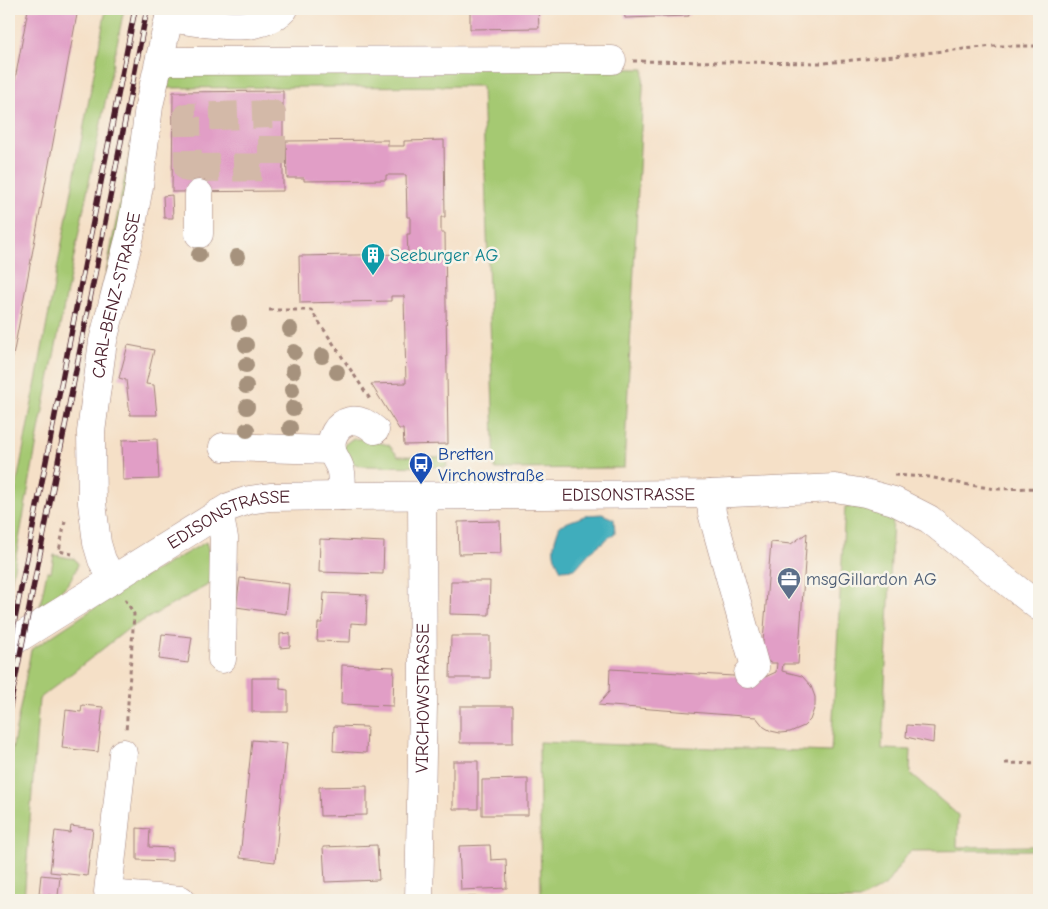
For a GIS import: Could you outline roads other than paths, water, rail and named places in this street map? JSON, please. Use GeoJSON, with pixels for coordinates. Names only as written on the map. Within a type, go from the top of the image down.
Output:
{"type":"FeatureCollection","features":[{"type":"Feature","properties":{"kind":"street"},"geometry":{"type":"LineString","coordinates":[[170,14],[242,26],[260,23],[279,15],[284,9]]}},
{"type":"Feature","properties":{"kind":"street","name":"CARL-BENZ-STRASSE"},"geometry":{"type":"LineString","coordinates":[[113,580],[102,560],[97,543],[92,503],[91,432],[103,341],[130,236],[139,186],[147,113],[170,14]]}},
{"type":"Feature","properties":{"kind":"street"},"geometry":{"type":"LineString","coordinates":[[160,61],[612,60]]}},
{"type":"Feature","properties":{"kind":"street"},"geometry":{"type":"LineString","coordinates":[[199,194],[199,234]]}},
{"type":"Feature","properties":{"kind":"street"},"geometry":{"type":"LineString","coordinates":[[342,496],[341,469],[332,450],[331,442],[333,435],[345,423],[361,421],[369,424],[374,417]]}},
{"type":"Feature","properties":{"kind":"street"},"geometry":{"type":"LineString","coordinates":[[222,447],[332,450]]}},
{"type":"Feature","properties":{"kind":"street","name":"EDISONSTRASSE"},"geometry":{"type":"LineString","coordinates":[[9,644],[229,507],[249,500],[270,497],[710,494],[835,488],[865,493],[894,501],[929,519],[1039,607]]}},
{"type":"Feature","properties":{"kind":"street"},"geometry":{"type":"LineString","coordinates":[[710,494],[712,512],[755,666],[748,674]]}},
{"type":"Feature","properties":{"kind":"street","name":"VIRCHOWSTRASSE"},"geometry":{"type":"LineString","coordinates":[[419,900],[422,705],[422,496]]}},
{"type":"Feature","properties":{"kind":"street"},"geometry":{"type":"LineString","coordinates":[[219,513],[224,538],[222,659]]}},
{"type":"Feature","properties":{"kind":"street"},"geometry":{"type":"LineString","coordinates":[[123,753],[108,892],[120,895],[181,900]]}},
{"type":"Feature","properties":{"kind":"water"},"geometry":{"type":"Polygon","coordinates":[[[602,514],[614,519],[615,533],[591,551],[575,569],[561,570],[554,553],[560,525],[587,515],[602,514]]]}},
{"type":"Feature","properties":{"kind":"tunnel"},"geometry":{"type":"LineString","coordinates":[[198,168],[188,168],[187,117],[272,114],[272,167],[198,168],[199,194]]}},
{"type":"Feature","properties":{"kind":"railway"},"geometry":{"type":"LineString","coordinates":[[9,649],[135,9]]}},
{"type":"Feature","properties":{"kind":"railway"},"geometry":{"type":"LineString","coordinates":[[9,711],[147,9]]}},
{"type":"Feature","properties":{"kind":"place","name":"Seeburger AG"},"geometry":{"type":"Point","coordinates":[373,276]}},
{"type":"Feature","properties":{"kind":"place","name":"Bretten Virchowstraße"},"geometry":{"type":"Point","coordinates":[421,485]}},
{"type":"Feature","properties":{"kind":"place","name":"msgGillardon AG"},"geometry":{"type":"Point","coordinates":[789,600]}}]}
